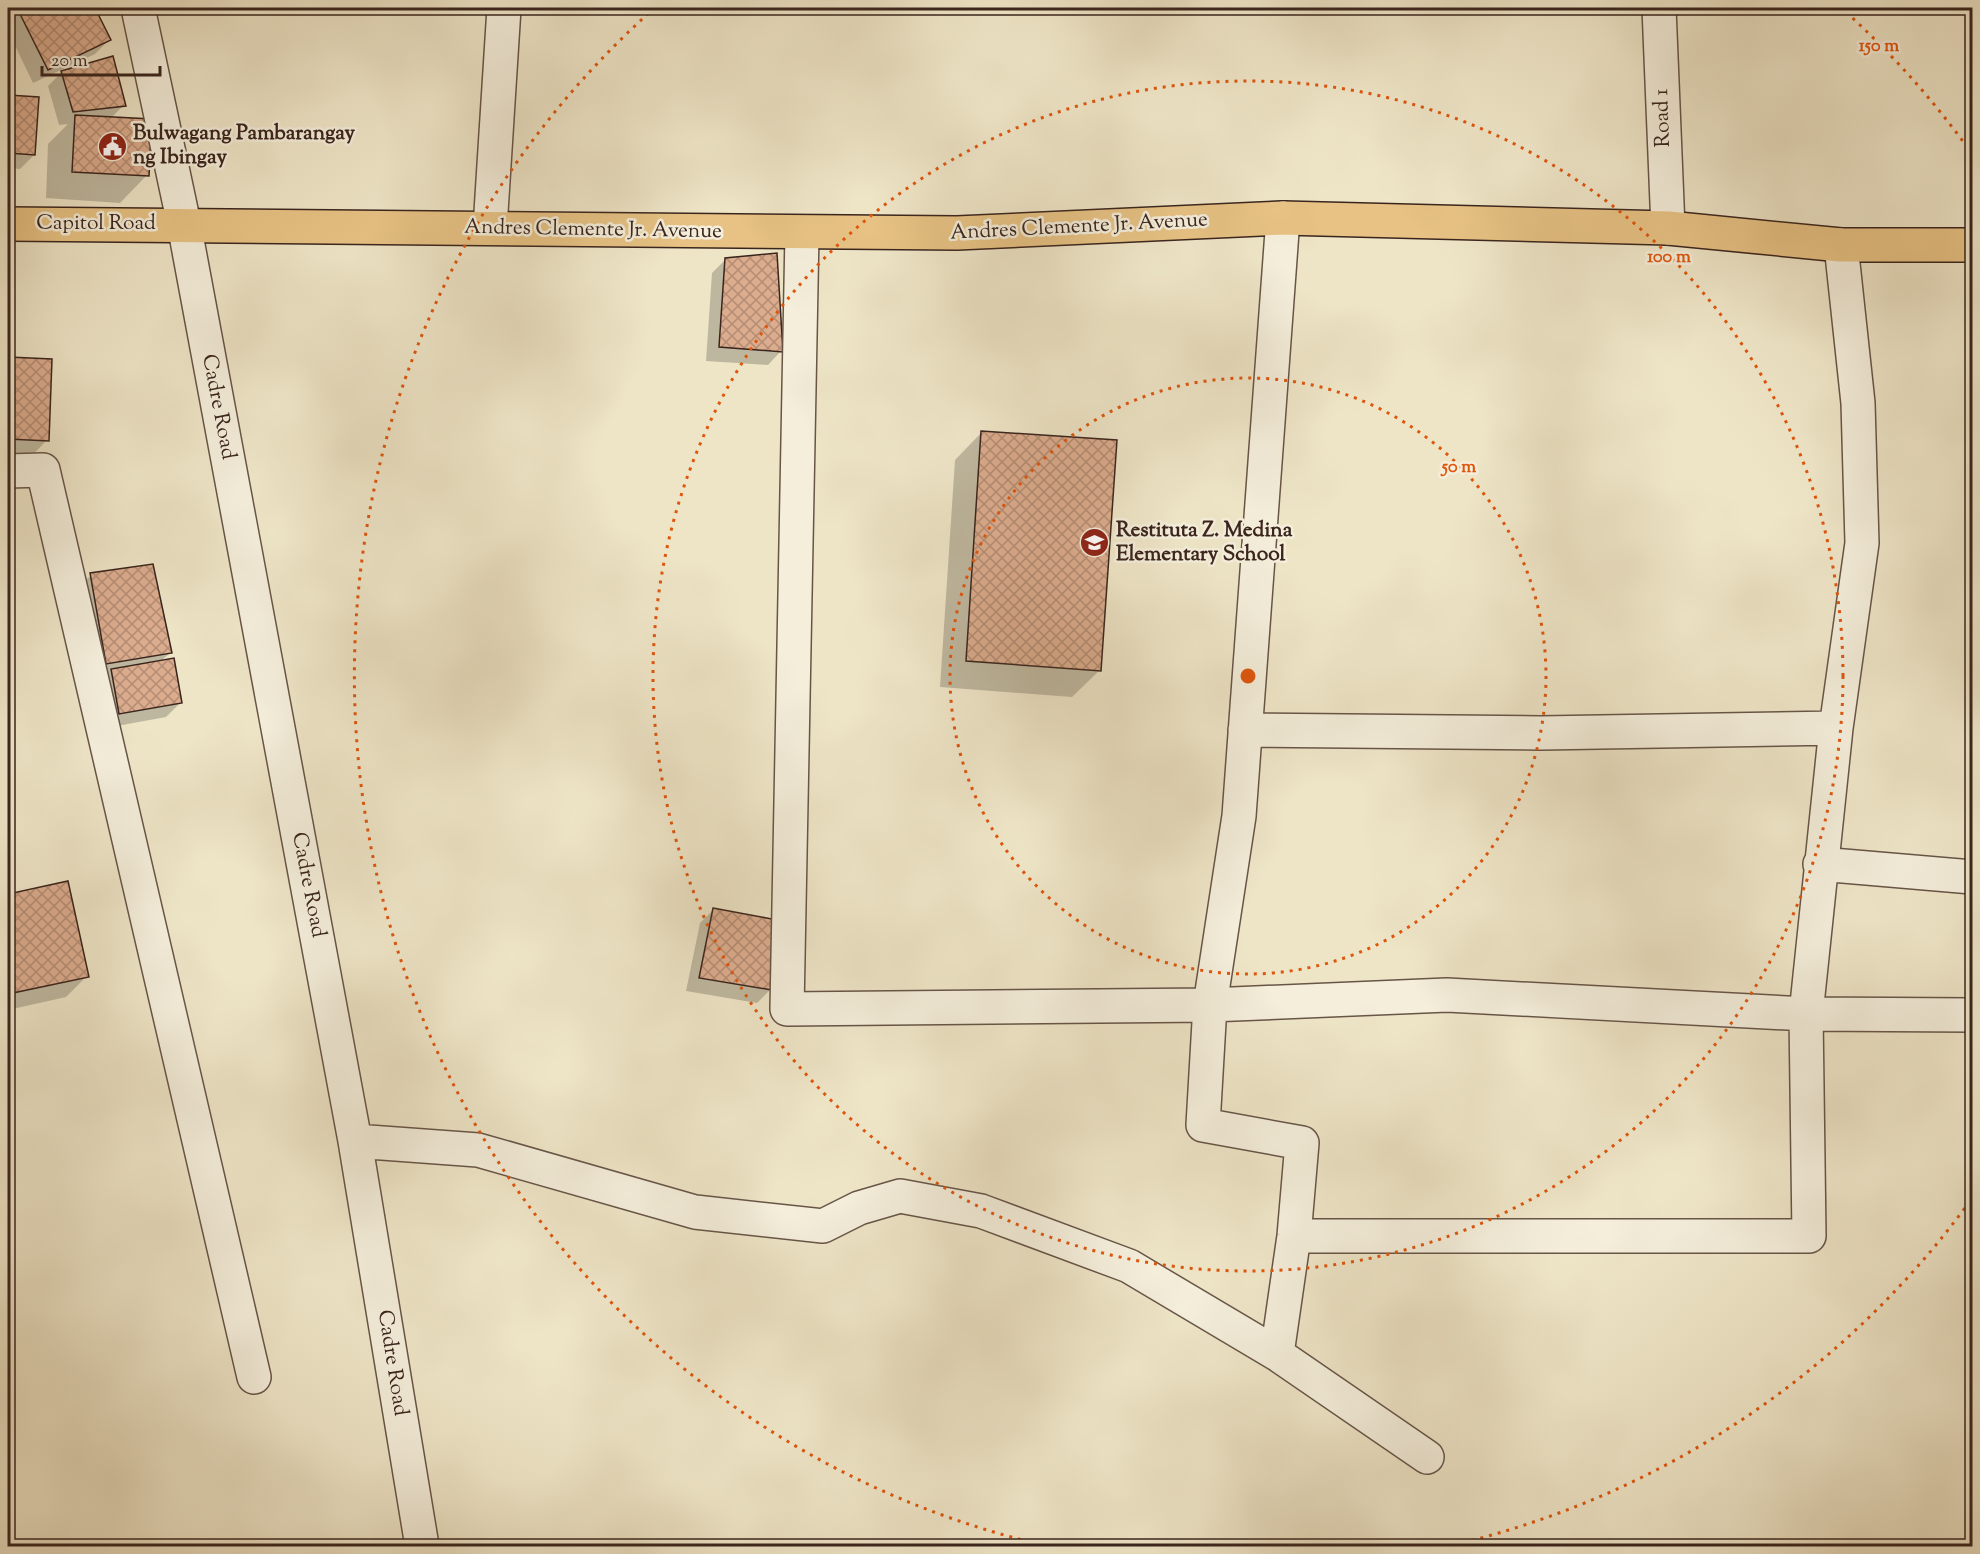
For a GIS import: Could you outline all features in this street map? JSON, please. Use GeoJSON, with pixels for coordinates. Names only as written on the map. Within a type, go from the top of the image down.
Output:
{"type":"FeatureCollection","features":[{"type":"Feature","properties":{"kind":"main road","name":"Andres Clemente Jr. Avenue"},"geometry":{"type":"LineString","coordinates":[[184,224],[802,233],[957,233],[1283,219],[1668,228],[1841,245],[1972,246]]}},
{"type":"Feature","properties":{"kind":"main road","name":"Capitol Road"},"geometry":{"type":"LineString","coordinates":[[8,224],[184,224]]}},
{"type":"Feature","properties":{"kind":"street","name":"Cadre Road"},"geometry":{"type":"LineString","coordinates":[[138,8],[184,224],[355,1141],[422,1546]]}},
{"type":"Feature","properties":{"kind":"street"},"geometry":{"type":"LineString","coordinates":[[490,228],[504,8]]}},
{"type":"Feature","properties":{"kind":"street","name":"Road 1"},"geometry":{"type":"LineString","coordinates":[[1659,8],[1668,228]]}},
{"type":"Feature","properties":{"kind":"street"},"geometry":{"type":"LineString","coordinates":[[1277,1354],[1294,1236],[1302,1143],[1203,1125],[1210,1005],[1239,816],[1283,219]]}},
{"type":"Feature","properties":{"kind":"street"},"geometry":{"type":"LineString","coordinates":[[802,233],[787,1009],[1210,1005],[1447,995],[1806,1014],[1972,1016]]}},
{"type":"Feature","properties":{"kind":"street"},"geometry":{"type":"LineString","coordinates":[[1294,1236],[1809,1236],[1806,1014],[1836,728],[1862,543],[1858,403],[1841,245]]}},
{"type":"Feature","properties":{"kind":"street"},"geometry":{"type":"LineString","coordinates":[[8,471],[43,471],[254,1377]]}},
{"type":"Feature","properties":{"kind":"street"},"geometry":{"type":"LineString","coordinates":[[1245,730],[1541,733],[1836,728]]}},
{"type":"Feature","properties":{"kind":"street"},"geometry":{"type":"LineString","coordinates":[[1820,864],[1972,877]]}},
{"type":"Feature","properties":{"kind":"street"},"geometry":{"type":"LineString","coordinates":[[355,1141],[478,1150],[695,1212],[823,1227],[859,1208],[900,1196],[981,1211],[1129,1266],[1277,1354],[1427,1457]]}},
{"type":"Feature","properties":{"kind":"building"},"geometry":{"type":"Polygon","coordinates":[[[17,8],[95,8],[111,40],[48,70],[17,8]]]}},
{"type":"Feature","properties":{"kind":"building"},"geometry":{"type":"Polygon","coordinates":[[[113,56],[126,106],[73,112],[61,71],[113,56]]]}},
{"type":"Feature","properties":{"kind":"building"},"geometry":{"type":"Polygon","coordinates":[[[8,95],[39,97],[35,155],[8,153],[8,95]]]}},
{"type":"Feature","properties":{"kind":"building","name":"Bulwagang Pambarangay ng Ibingay"},"geometry":{"type":"Polygon","coordinates":[[[75,115],[152,119],[149,176],[72,172],[75,115]]]}},
{"type":"Feature","properties":{"kind":"building"},"geometry":{"type":"Polygon","coordinates":[[[777,253],[783,352],[719,347],[725,258],[777,253]]]}},
{"type":"Feature","properties":{"kind":"building"},"geometry":{"type":"Polygon","coordinates":[[[8,357],[52,359],[49,441],[8,439],[8,357]]]}},
{"type":"Feature","properties":{"kind":"building"},"geometry":{"type":"Polygon","coordinates":[[[981,431],[1117,440],[1101,671],[966,661],[981,431]]]}},
{"type":"Feature","properties":{"kind":"building"},"geometry":{"type":"Polygon","coordinates":[[[153,564],[172,653],[106,664],[90,573],[153,564]]]}},
{"type":"Feature","properties":{"kind":"building"},"geometry":{"type":"Polygon","coordinates":[[[174,658],[182,703],[119,714],[111,669],[174,658]]]}},
{"type":"Feature","properties":{"kind":"building"},"geometry":{"type":"Polygon","coordinates":[[[68,881],[89,977],[8,994],[8,894],[68,881]]]}},
{"type":"Feature","properties":{"kind":"building"},"geometry":{"type":"Polygon","coordinates":[[[713,908],[772,919],[772,990],[699,978],[713,908]]]}},
{"type":"Feature","properties":{"kind":"place","name":"Bulwagang Pambarangay ng Ibingay"},"geometry":{"type":"Point","coordinates":[112,146]}},
{"type":"Feature","properties":{"kind":"place","name":"Restituta Z. Medina Elementary School"},"geometry":{"type":"Point","coordinates":[1095,543]}}]}
